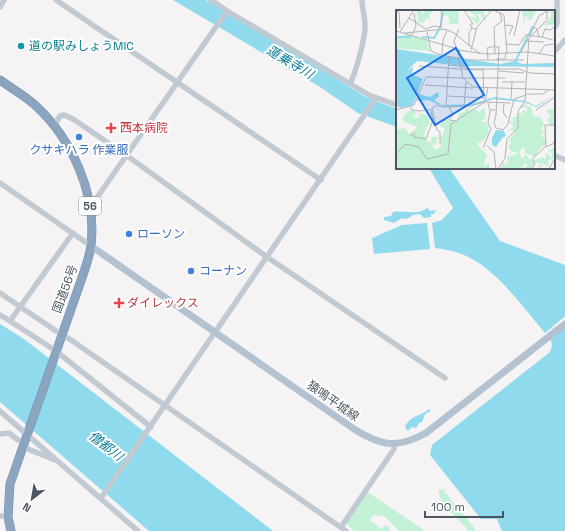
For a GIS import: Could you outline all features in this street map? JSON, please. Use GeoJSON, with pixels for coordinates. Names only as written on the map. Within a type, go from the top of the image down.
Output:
{"type":"FeatureCollection","features":[{"type":"Feature","properties":{"kind":"highway","name":"国道56号"},"geometry":{"type":"LineString","coordinates":[[0,80],[34,104],[54,126],[75,160],[89,203],[91,246],[84,272],[10,484],[4,516],[11,531]]}},
{"type":"Feature","properties":{"kind":"main road","name":"猿鳴平城線"},"geometry":{"type":"LineString","coordinates":[[91,246],[368,437],[383,443],[394,444],[414,439],[426,433],[565,324]]}},
{"type":"Feature","properties":{"kind":"street"},"geometry":{"type":"LineString","coordinates":[[0,8],[4,0]]}},
{"type":"Feature","properties":{"kind":"street"},"geometry":{"type":"LineString","coordinates":[[56,0],[320,180]]}},
{"type":"Feature","properties":{"kind":"street"},"geometry":{"type":"LineString","coordinates":[[211,0],[226,12],[350,83],[376,100],[396,105]]}},
{"type":"Feature","properties":{"kind":"street"},"geometry":{"type":"LineString","coordinates":[[350,83],[353,78],[358,55],[364,41],[365,26],[362,0]]}},
{"type":"Feature","properties":{"kind":"street"},"geometry":{"type":"LineString","coordinates":[[555,26],[557,23],[557,0]]}},
{"type":"Feature","properties":{"kind":"street"},"geometry":{"type":"LineString","coordinates":[[89,203],[96,199],[226,12]]}},
{"type":"Feature","properties":{"kind":"street"},"geometry":{"type":"LineString","coordinates":[[555,51],[565,40]]}},
{"type":"Feature","properties":{"kind":"street"},"geometry":{"type":"LineString","coordinates":[[102,497],[376,100]]}},
{"type":"Feature","properties":{"kind":"street"},"geometry":{"type":"LineString","coordinates":[[54,126],[60,116],[64,115],[126,155],[267,257],[444,378]]}},
{"type":"Feature","properties":{"kind":"street"},"geometry":{"type":"LineString","coordinates":[[555,155],[565,160]]}},
{"type":"Feature","properties":{"kind":"street"},"geometry":{"type":"LineString","coordinates":[[0,183],[91,246]]}},
{"type":"Feature","properties":{"kind":"street"},"geometry":{"type":"LineString","coordinates":[[10,321],[73,233]]}},
{"type":"Feature","properties":{"kind":"street"},"geometry":{"type":"LineString","coordinates":[[0,293],[56,331]]}},
{"type":"Feature","properties":{"kind":"street"},"geometry":{"type":"LineString","coordinates":[[0,315],[10,321],[150,428]]}},
{"type":"Feature","properties":{"kind":"street"},"geometry":{"type":"LineString","coordinates":[[68,338],[346,531]]}},
{"type":"Feature","properties":{"kind":"street"},"geometry":{"type":"LineString","coordinates":[[0,411],[102,497],[138,531]]}},
{"type":"Feature","properties":{"kind":"street"},"geometry":{"type":"LineString","coordinates":[[0,434],[9,433],[18,440]]}},
{"type":"Feature","properties":{"kind":"street"},"geometry":{"type":"LineString","coordinates":[[341,527],[394,449],[394,444]]}},
{"type":"Feature","properties":{"kind":"street"},"geometry":{"type":"LineString","coordinates":[[28,449],[42,456],[59,461]]}},
{"type":"Feature","properties":{"kind":"green space"},"geometry":{"type":"Polygon","coordinates":[[[443,489],[476,531],[468,531],[442,501],[439,495],[439,490],[443,489]]]}},
{"type":"Feature","properties":{"kind":"green space"},"geometry":{"type":"Polygon","coordinates":[[[366,493],[369,493],[425,531],[399,531],[384,516],[373,515],[370,520],[381,529],[385,525],[389,527],[390,531],[354,531],[346,523],[366,493]]]}},
{"type":"Feature","properties":{"kind":"water","name":"蓮乗寺川"},"geometry":{"type":"Polygon","coordinates":[[[173,0],[206,0],[366,97],[396,109],[396,127],[358,113],[320,87],[173,0]]]}},
{"type":"Feature","properties":{"kind":"water"},"geometry":{"type":"Polygon","coordinates":[[[430,169],[450,169],[500,241],[565,265],[565,316],[545,333],[516,298],[494,275],[470,258],[456,252],[435,248],[432,223],[442,220],[453,208],[430,169]]]}},
{"type":"Feature","properties":{"kind":"water"},"geometry":{"type":"Polygon","coordinates":[[[427,208],[431,211],[436,210],[434,214],[431,214],[431,217],[424,218],[420,214],[413,215],[407,219],[402,218],[394,223],[384,220],[384,217],[391,216],[393,212],[419,212],[427,208]]]}},
{"type":"Feature","properties":{"kind":"water"},"geometry":{"type":"Polygon","coordinates":[[[427,223],[430,249],[374,254],[372,238],[402,225],[427,223]]]}},
{"type":"Feature","properties":{"kind":"water","name":"僧都川"},"geometry":{"type":"Polygon","coordinates":[[[0,324],[24,339],[273,531],[149,531],[0,402],[0,324]]]}},
{"type":"Feature","properties":{"kind":"water"},"geometry":{"type":"Polygon","coordinates":[[[565,328],[565,531],[502,531],[497,519],[481,519],[430,455],[432,445],[550,352],[552,346],[551,339],[565,328]]]}},
{"type":"Feature","properties":{"kind":"water"},"geometry":{"type":"Polygon","coordinates":[[[429,409],[431,411],[425,414],[422,422],[419,423],[416,428],[412,427],[408,431],[406,429],[405,426],[411,419],[429,409]]]}},
{"type":"Feature","properties":{"kind":"place","name":"道の駅みしょうMIC"},"geometry":{"type":"Point","coordinates":[21,46]}},
{"type":"Feature","properties":{"kind":"place","name":"西本病院"},"geometry":{"type":"Point","coordinates":[111,128]}},
{"type":"Feature","properties":{"kind":"place","name":"クサキハラ 作業服"},"geometry":{"type":"Point","coordinates":[79,137]}},
{"type":"Feature","properties":{"kind":"place","name":"ローソン"},"geometry":{"type":"Point","coordinates":[129,234]}},
{"type":"Feature","properties":{"kind":"place","name":"コーナン"},"geometry":{"type":"Point","coordinates":[191,271]}},
{"type":"Feature","properties":{"kind":"place","name":"ダイレックス"},"geometry":{"type":"Point","coordinates":[119,303]}}]}
